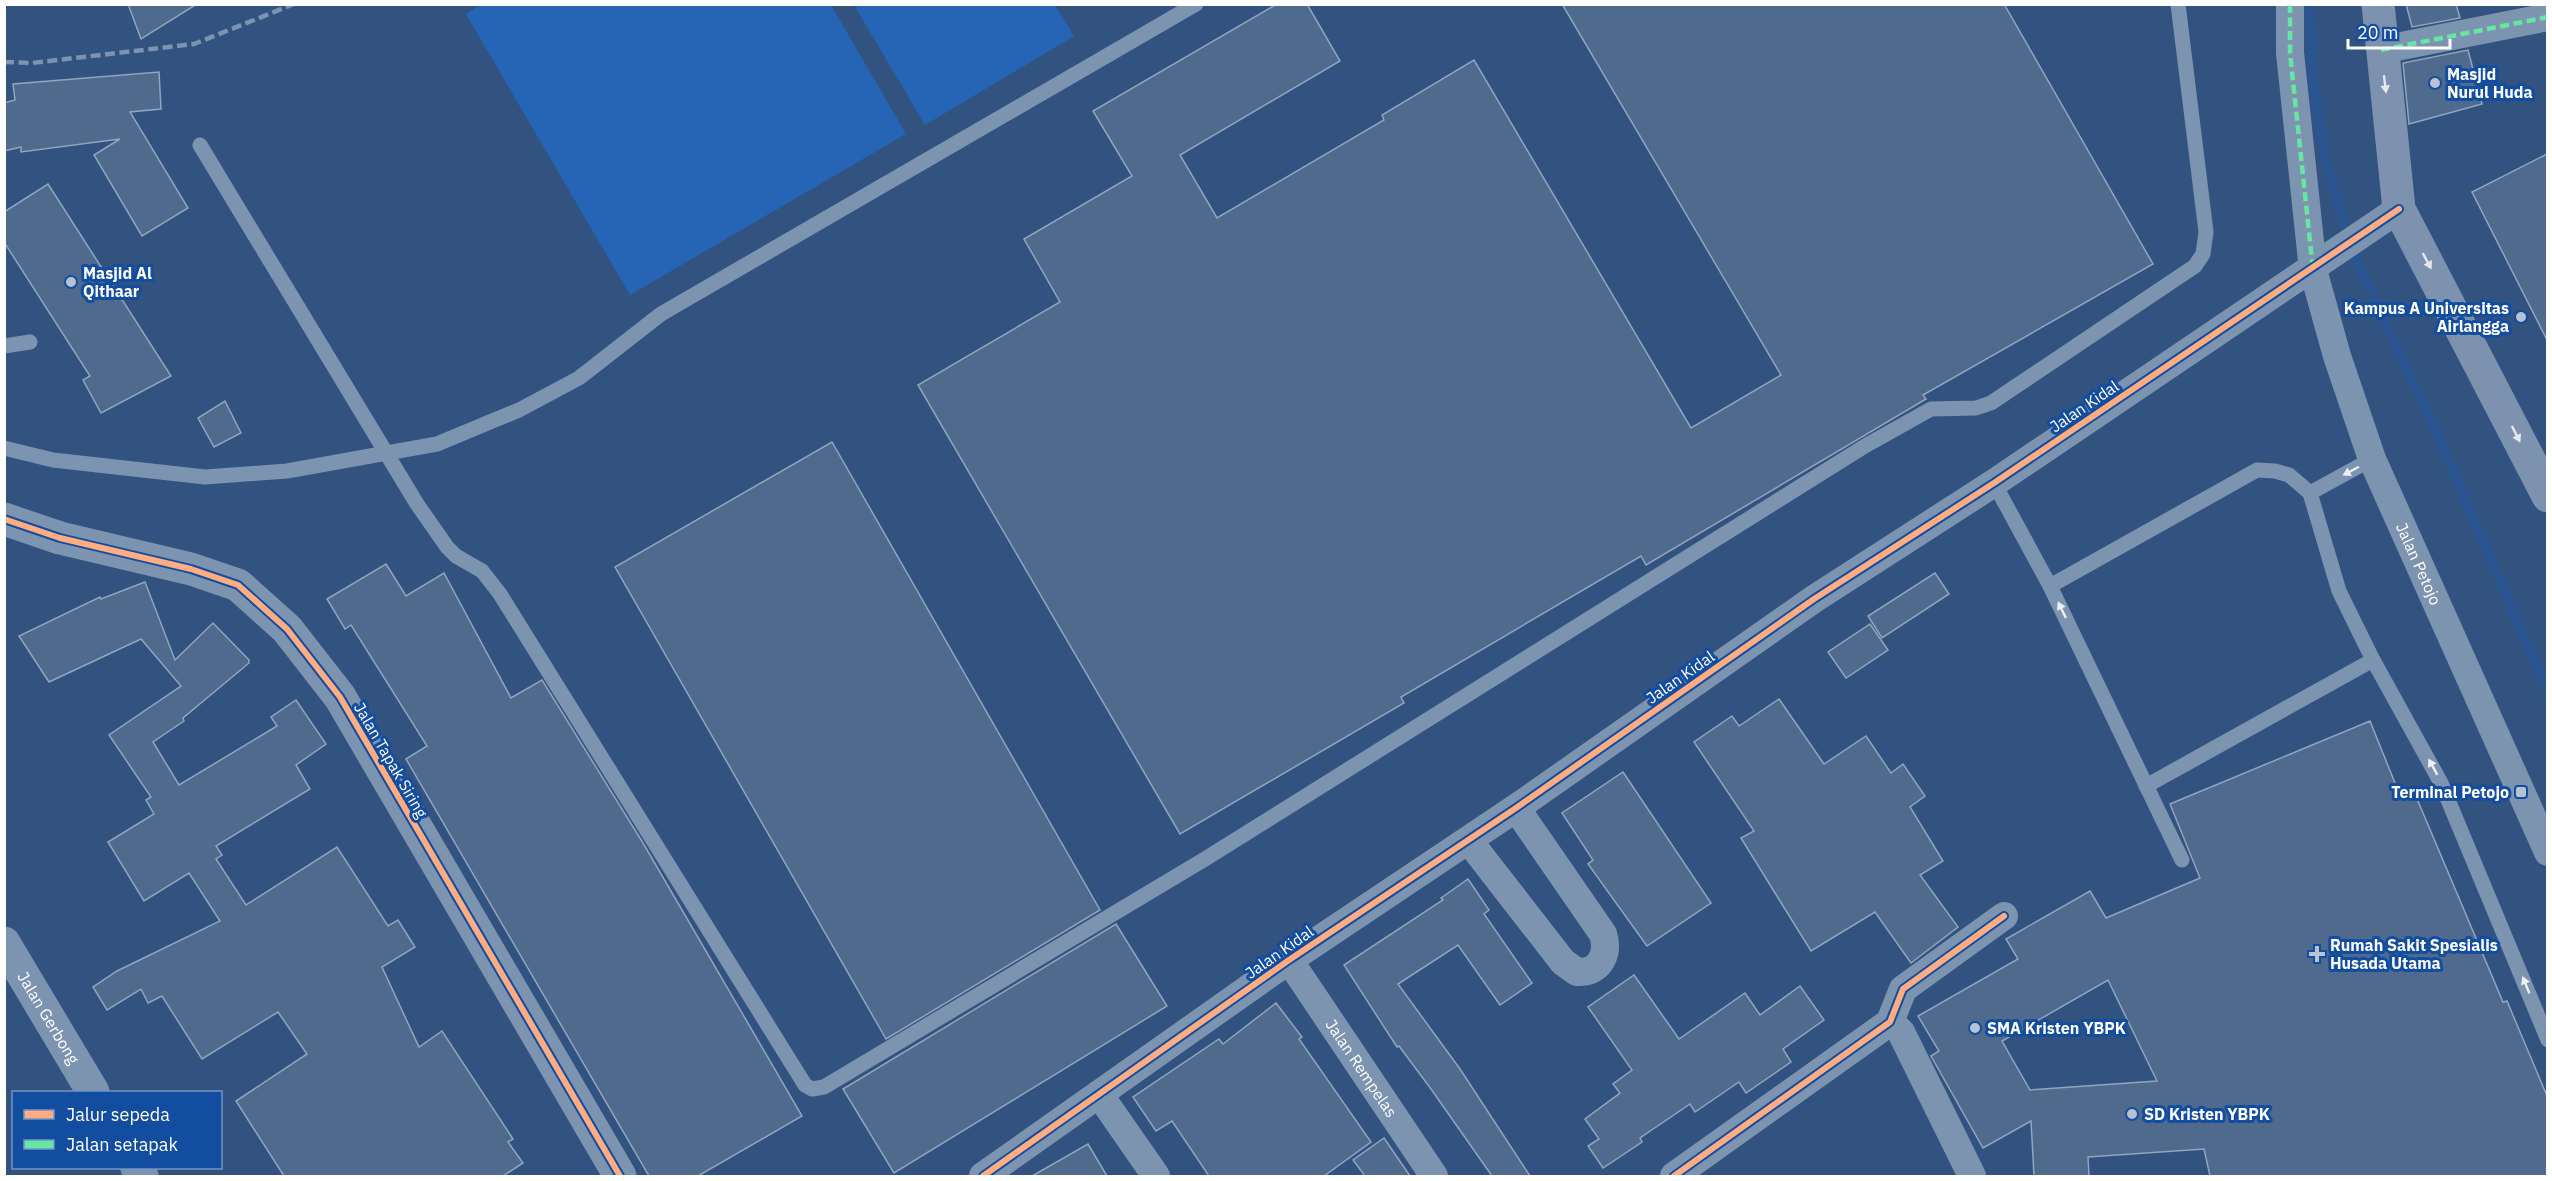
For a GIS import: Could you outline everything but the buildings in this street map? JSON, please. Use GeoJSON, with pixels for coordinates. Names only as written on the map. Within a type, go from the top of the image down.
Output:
{"type":"FeatureCollection","features":[{"type":"Feature","properties":{"kind":"main road"},"geometry":{"type":"LineString","coordinates":[[2378,4],[2387,218],[2547,496]]}},
{"type":"Feature","properties":{"kind":"street","name":"Jalan Petojo"},"geometry":{"type":"LineString","coordinates":[[2290,4],[2291,72],[2337,356],[2372,459],[2547,852]]}},
{"type":"Feature","properties":{"kind":"street"},"geometry":{"type":"LineString","coordinates":[[2381,50],[2547,17]]}},
{"type":"Feature","properties":{"kind":"street","name":"Jalan Kidal"},"geometry":{"type":"LineString","coordinates":[[983,1176],[1289,960],[1469,841],[1814,599],[1994,483],[2387,218]]}},
{"type":"Feature","properties":{"kind":"street","name":"Jalan Tapak Siring"},"geometry":{"type":"LineString","coordinates":[[4,519],[60,538],[225,579],[253,597],[287,629],[340,697],[620,1176]]}},
{"type":"Feature","properties":{"kind":"street"},"geometry":{"type":"LineString","coordinates":[[1469,841],[1563,962],[1577,972],[1591,969],[1603,960],[1607,951],[1602,934],[1516,808]]}},
{"type":"Feature","properties":{"kind":"street"},"geometry":{"type":"LineString","coordinates":[[1674,1176],[1890,1022],[1903,989],[2004,916]]}},
{"type":"Feature","properties":{"kind":"street","name":"Jalan Gerbong"},"geometry":{"type":"LineString","coordinates":[[4,943],[92,1091]]}},
{"type":"Feature","properties":{"kind":"street","name":"Jalan Rempelas"},"geometry":{"type":"LineString","coordinates":[[1289,960],[1434,1176]]}},
{"type":"Feature","properties":{"kind":"street"},"geometry":{"type":"LineString","coordinates":[[1890,1022],[1901,1032],[1972,1176]]}},
{"type":"Feature","properties":{"kind":"street"},"geometry":{"type":"LineString","coordinates":[[1099,1094],[1156,1176]]}},
{"type":"Feature","properties":{"kind":"lane"},"geometry":{"type":"LineString","coordinates":[[4,448],[53,460],[205,477],[287,471],[437,444],[519,410],[579,378],[661,314],[1196,4]]}},
{"type":"Feature","properties":{"kind":"lane"},"geometry":{"type":"LineString","coordinates":[[200,145],[386,454],[447,547],[456,556],[482,571],[500,594],[804,1085],[812,1089],[824,1087],[1205,860],[1865,446],[1931,409],[1976,408],[1991,403],[2194,266],[2203,254],[2206,232],[2178,4]]}},
{"type":"Feature","properties":{"kind":"lane"},"geometry":{"type":"LineString","coordinates":[[4,346],[30,342]]}},
{"type":"Feature","properties":{"kind":"lane"},"geometry":{"type":"LineString","coordinates":[[2310,493],[2372,459]]}},
{"type":"Feature","properties":{"kind":"lane"},"geometry":{"type":"LineString","coordinates":[[2050,586],[2257,470],[2276,471],[2289,475],[2310,493],[2339,591],[2373,660],[2441,783],[2547,1040]]}},
{"type":"Feature","properties":{"kind":"lane"},"geometry":{"type":"LineString","coordinates":[[1994,483],[2050,586],[2182,860]]}},
{"type":"Feature","properties":{"kind":"lane"},"geometry":{"type":"LineString","coordinates":[[2146,786],[2373,660]]}},
{"type":"Feature","properties":{"kind":"shaded area"},"geometry":{"type":"Polygon","coordinates":[[[482,4],[831,5],[906,134],[630,295],[466,14],[482,4]]]}},
{"type":"Feature","properties":{"kind":"shaded area"},"geometry":{"type":"Polygon","coordinates":[[[854,5],[1055,5],[1074,36],[925,125],[854,5]]]}},
{"type":"Feature","properties":{"kind":"waterway"},"geometry":{"type":"LineString","coordinates":[[2310,4],[2313,81],[2327,167],[2354,255],[2431,420],[2548,693]]}},
{"type":"Feature","properties":{"kind":"railway"},"geometry":{"type":"LineString","coordinates":[[4,62],[32,63],[194,44],[294,4]]}},
{"type":"Feature","properties":{"kind":"marked path"},"geometry":{"type":"LineString","coordinates":[[2290,4],[2290,53],[2313,270]]}},
{"type":"Feature","properties":{"kind":"marked path"},"geometry":{"type":"LineString","coordinates":[[2381,50],[2548,17]]}},
{"type":"Feature","properties":{"kind":"cycle path"},"geometry":{"type":"LineString","coordinates":[[983,1176],[1289,960],[1516,808],[1814,599],[1994,483],[2399,209]]}},
{"type":"Feature","properties":{"kind":"cycle path"},"geometry":{"type":"LineString","coordinates":[[4,519],[60,538],[191,569],[238,585],[287,629],[340,697],[620,1176]]}},
{"type":"Feature","properties":{"kind":"cycle path"},"geometry":{"type":"LineString","coordinates":[[1674,1176],[1890,1022],[1903,989],[2004,916]]}},
{"type":"Feature","properties":{"kind":"place","name":"Masjid Nurul Huda"},"geometry":{"type":"Point","coordinates":[2435,83]}},
{"type":"Feature","properties":{"kind":"place","name":"Masjid Al Qithaar"},"geometry":{"type":"Point","coordinates":[71,282]}},
{"type":"Feature","properties":{"kind":"place","name":"Kampus A Universitas Airlangga"},"geometry":{"type":"Point","coordinates":[2521,317]}},
{"type":"Feature","properties":{"kind":"place","name":"Terminal Petojo"},"geometry":{"type":"Point","coordinates":[2521,792]}},
{"type":"Feature","properties":{"kind":"place","name":"Rumah Sakit Spesialis Husada Utama"},"geometry":{"type":"Point","coordinates":[2317,954]}},
{"type":"Feature","properties":{"kind":"place","name":"SMA Kristen YBPK"},"geometry":{"type":"Point","coordinates":[1975,1028]}},
{"type":"Feature","properties":{"kind":"place","name":"SD Kristen YBPK"},"geometry":{"type":"Point","coordinates":[2132,1114]}}]}
